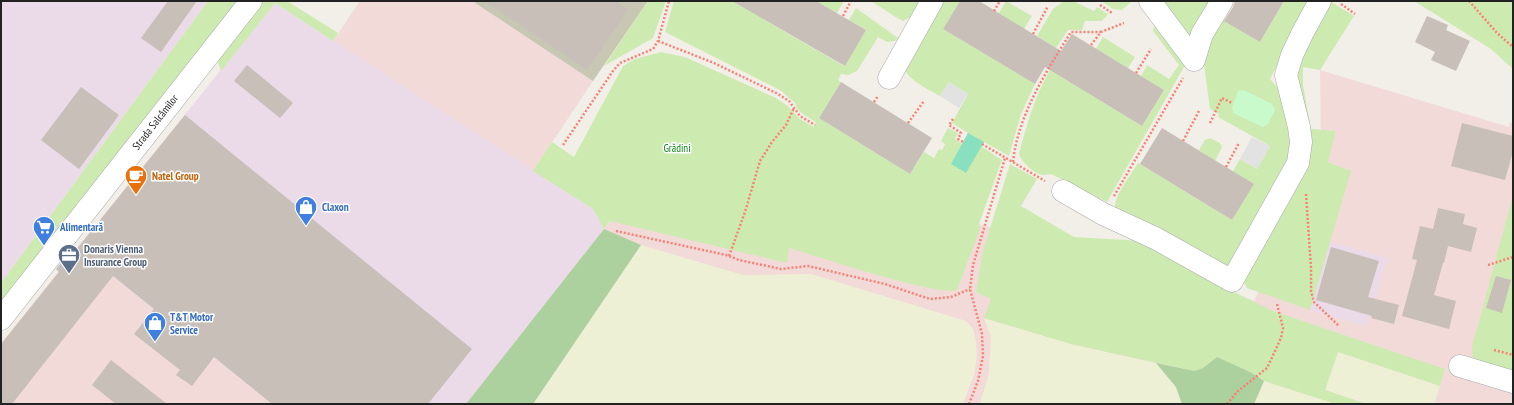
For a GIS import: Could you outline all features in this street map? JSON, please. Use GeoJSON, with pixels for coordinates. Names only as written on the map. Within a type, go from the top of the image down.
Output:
{"type":"FeatureCollection","features":[{"type":"Feature","properties":{"kind":"street","name":"Strada Salcâmilor"},"geometry":{"type":"LineString","coordinates":[[1,319],[251,1]]}},
{"type":"Feature","properties":{"kind":"street"},"geometry":{"type":"LineString","coordinates":[[889,78],[932,1]]}},
{"type":"Feature","properties":{"kind":"street"},"geometry":{"type":"LineString","coordinates":[[1150,1],[1194,60]]}},
{"type":"Feature","properties":{"kind":"street"},"geometry":{"type":"LineString","coordinates":[[1194,60],[1202,34],[1222,1]]}},
{"type":"Feature","properties":{"kind":"street"},"geometry":{"type":"LineString","coordinates":[[1063,191],[1103,214],[1157,239],[1232,281],[1298,163],[1301,142],[1299,127],[1286,75],[1292,55],[1320,1]]}},
{"type":"Feature","properties":{"kind":"street"},"geometry":{"type":"LineString","coordinates":[[1460,366],[1513,382]]}},
{"type":"Feature","properties":{"kind":"path"},"geometry":{"type":"LineString","coordinates":[[563,145],[620,63],[653,49],[658,41],[669,1]]}},
{"type":"Feature","properties":{"kind":"path"},"geometry":{"type":"LineString","coordinates":[[842,16],[851,1]]}},
{"type":"Feature","properties":{"kind":"path"},"geometry":{"type":"LineString","coordinates":[[994,11],[1000,1]]}},
{"type":"Feature","properties":{"kind":"path"},"geometry":{"type":"LineString","coordinates":[[1335,1],[1355,14]]}},
{"type":"Feature","properties":{"kind":"path"},"geometry":{"type":"LineString","coordinates":[[1469,1],[1497,33],[1513,47]]}},
{"type":"Feature","properties":{"kind":"path"},"geometry":{"type":"LineString","coordinates":[[1100,4],[1112,13]]}},
{"type":"Feature","properties":{"kind":"path"},"geometry":{"type":"LineString","coordinates":[[1033,34],[1048,6]]}},
{"type":"Feature","properties":{"kind":"path"},"geometry":{"type":"LineString","coordinates":[[1013,162],[1015,145],[1033,96],[1047,70],[1071,32],[1101,32],[1124,23]]}},
{"type":"Feature","properties":{"kind":"path"},"geometry":{"type":"LineString","coordinates":[[1091,45],[1101,32]]}},
{"type":"Feature","properties":{"kind":"path"},"geometry":{"type":"LineString","coordinates":[[658,41],[714,63],[778,94],[789,101],[800,116],[816,125]]}},
{"type":"Feature","properties":{"kind":"path"},"geometry":{"type":"LineString","coordinates":[[1136,73],[1151,49]]}},
{"type":"Feature","properties":{"kind":"path"},"geometry":{"type":"LineString","coordinates":[[1118,189],[1194,60]]}},
{"type":"Feature","properties":{"kind":"path"},"geometry":{"type":"LineString","coordinates":[[1210,124],[1222,98],[1232,103]]}},
{"type":"Feature","properties":{"kind":"path"},"geometry":{"type":"LineString","coordinates":[[908,123],[924,100]]}},
{"type":"Feature","properties":{"kind":"path"},"geometry":{"type":"LineString","coordinates":[[729,256],[745,212],[760,161],[772,142],[786,125],[794,108]]}},
{"type":"Feature","properties":{"kind":"path"},"geometry":{"type":"LineString","coordinates":[[1183,141],[1199,111]]}},
{"type":"Feature","properties":{"kind":"path"},"geometry":{"type":"LineString","coordinates":[[953,119],[949,125],[962,133],[958,139],[963,142]]}},
{"type":"Feature","properties":{"kind":"path"},"geometry":{"type":"LineString","coordinates":[[1226,167],[1240,143]]}},
{"type":"Feature","properties":{"kind":"path"},"geometry":{"type":"LineString","coordinates":[[982,144],[1063,191]]}},
{"type":"Feature","properties":{"kind":"path"},"geometry":{"type":"LineString","coordinates":[[970,404],[978,381],[983,356],[982,334],[970,289],[973,265],[1004,158]]}},
{"type":"Feature","properties":{"kind":"path"},"geometry":{"type":"LineString","coordinates":[[1298,163],[1306,195],[1312,268],[1311,291],[1314,302],[1339,326]]}},
{"type":"Feature","properties":{"kind":"path"},"geometry":{"type":"LineString","coordinates":[[616,231],[781,269],[808,266],[884,284],[930,299],[951,297],[970,289]]}},
{"type":"Feature","properties":{"kind":"path"},"geometry":{"type":"LineString","coordinates":[[1488,265],[1513,257]]}},
{"type":"Feature","properties":{"kind":"path"},"geometry":{"type":"LineString","coordinates":[[1226,404],[1238,391],[1267,368],[1281,338],[1283,328],[1277,304]]}},
{"type":"Feature","properties":{"kind":"path"},"geometry":{"type":"LineString","coordinates":[[1494,350],[1513,355]]}},
{"type":"Feature","properties":{"kind":"shaded area"},"geometry":{"type":"Polygon","coordinates":[[[1,1],[208,1],[1,283],[1,1]]]}},
{"type":"Feature","properties":{"kind":"shaded area"},"geometry":{"type":"Polygon","coordinates":[[[360,1],[472,1],[593,81],[533,171],[333,41],[360,1]]]}},
{"type":"Feature","properties":{"kind":"shaded area"},"geometry":{"type":"Polygon","coordinates":[[[472,1],[648,1],[593,81],[472,1]]]}},
{"type":"Feature","properties":{"kind":"shaded area"},"geometry":{"type":"Polygon","coordinates":[[[275,3],[593,209],[604,229],[466,404],[272,404],[77,248],[275,3]]]}},
{"type":"Feature","properties":{"kind":"shaded area"},"geometry":{"type":"Polygon","coordinates":[[[1320,70],[1509,127],[1510,122],[1513,123],[1513,404],[466,404],[604,229],[697,115],[900,202],[1254,301],[1321,153],[1320,70]]]}},
{"type":"Feature","properties":{"kind":"shaded area"},"geometry":{"type":"Polygon","coordinates":[[[949,82],[968,94],[959,108],[940,96],[949,82]]]}},
{"type":"Feature","properties":{"kind":"shaded area"},"geometry":{"type":"Polygon","coordinates":[[[1252,137],[1270,146],[1257,169],[1240,159],[1252,137]]]}},
{"type":"Feature","properties":{"kind":"shaded area"},"geometry":{"type":"Polygon","coordinates":[[[1330,242],[1388,258],[1366,326],[1310,310],[1330,242]]]}},
{"type":"Feature","properties":{"kind":"shaded area"},"geometry":{"type":"Polygon","coordinates":[[[641,245],[743,275],[811,274],[966,321],[973,329],[976,341],[977,357],[974,375],[963,404],[533,404],[641,245]]]}},
{"type":"Feature","properties":{"kind":"shaded area"},"geometry":{"type":"Polygon","coordinates":[[[77,248],[272,404],[1,404],[1,344],[77,248]]]}},
{"type":"Feature","properties":{"kind":"shaded area"},"geometry":{"type":"Polygon","coordinates":[[[984,318],[1071,344],[1156,363],[1176,387],[1182,404],[980,404],[989,373],[991,337],[984,318]]]}},
{"type":"Feature","properties":{"kind":"shaded area"},"geometry":{"type":"Polygon","coordinates":[[[1338,352],[1440,386],[1434,404],[1366,404],[1325,390],[1338,352]]]}},
{"type":"Feature","properties":{"kind":"shaded area"},"geometry":{"type":"Polygon","coordinates":[[[1264,381],[1336,404],[1254,404],[1264,381]]]}},
{"type":"Feature","properties":{"kind":"green space"},"geometry":{"type":"Polygon","coordinates":[[[208,1],[242,1],[1,304],[1,283],[208,1]]]}},
{"type":"Feature","properties":{"kind":"green space"},"geometry":{"type":"Polygon","coordinates":[[[261,1],[287,1],[338,33],[333,41],[275,3],[221,71],[217,59],[261,1]]]}},
{"type":"Feature","properties":{"kind":"green space"},"geometry":{"type":"Polygon","coordinates":[[[648,1],[666,1],[653,38],[604,66],[648,1]]]}},
{"type":"Feature","properties":{"kind":"green space","name":"Grădini"},"geometry":{"type":"Polygon","coordinates":[[[674,1],[732,1],[844,66],[866,30],[849,20],[856,8],[898,38],[895,41],[887,42],[878,37],[857,71],[848,75],[841,74],[838,80],[841,82],[819,118],[910,174],[924,152],[934,158],[939,149],[942,150],[945,144],[941,141],[948,128],[958,133],[955,139],[962,144],[968,133],[952,123],[968,94],[949,82],[940,96],[914,81],[906,73],[904,68],[939,1],[960,1],[943,29],[1035,84],[1021,114],[1009,156],[984,142],[981,146],[1002,160],[979,224],[980,229],[957,290],[946,291],[903,282],[789,248],[787,263],[610,221],[604,229],[593,209],[533,171],[552,142],[574,157],[623,66],[635,59],[661,52],[685,57],[776,98],[788,106],[800,119],[814,127],[816,122],[797,109],[795,103],[780,90],[665,32],[674,1]]]}},
{"type":"Feature","properties":{"kind":"green space"},"geometry":{"type":"Polygon","coordinates":[[[816,1],[844,1],[837,13],[816,1]]]}},
{"type":"Feature","properties":{"kind":"green space"},"geometry":{"type":"Polygon","coordinates":[[[871,1],[918,1],[919,6],[912,16],[903,21],[871,1]]]}},
{"type":"Feature","properties":{"kind":"green space"},"geometry":{"type":"Polygon","coordinates":[[[1006,1],[1032,16],[1024,29],[999,13],[1006,1]]]}},
{"type":"Feature","properties":{"kind":"green space"},"geometry":{"type":"Polygon","coordinates":[[[1064,1],[1073,1],[1094,11],[1097,7],[1108,14],[1102,21],[1085,21],[1082,30],[1068,30],[1056,48],[1037,36],[1053,9],[1064,1]]]}},
{"type":"Feature","properties":{"kind":"green space"},"geometry":{"type":"Polygon","coordinates":[[[1101,1],[1132,1],[1122,10],[1113,9],[1101,1]]]}},
{"type":"Feature","properties":{"kind":"green space"},"geometry":{"type":"Polygon","coordinates":[[[1156,1],[1216,1],[1186,41],[1156,1]]]}},
{"type":"Feature","properties":{"kind":"green space"},"geometry":{"type":"Polygon","coordinates":[[[1284,1],[1312,1],[1270,79],[1280,90],[1284,101],[1293,153],[1229,265],[1221,265],[1115,209],[1115,204],[1120,192],[1138,163],[1232,220],[1253,184],[1233,171],[1240,159],[1257,169],[1270,146],[1218,117],[1219,114],[1210,109],[1203,57],[1219,17],[1260,42],[1284,1]]]}},
{"type":"Feature","properties":{"kind":"green space"},"geometry":{"type":"Polygon","coordinates":[[[1330,1],[1354,16],[1320,70],[1303,67],[1303,85],[1311,129],[1336,131],[1328,162],[1351,171],[1310,310],[1247,288],[1241,276],[1306,162],[1298,83],[1298,67],[1302,52],[1330,1]]]}},
{"type":"Feature","properties":{"kind":"green space"},"geometry":{"type":"Polygon","coordinates":[[[1414,1],[1513,1],[1513,69],[1491,49],[1414,1]]]}},
{"type":"Feature","properties":{"kind":"green space"},"geometry":{"type":"Polygon","coordinates":[[[1154,26],[1183,62],[1184,67],[1107,202],[1051,174],[1044,175],[1036,173],[1028,167],[1022,160],[1019,153],[1028,121],[1050,70],[1142,126],[1164,90],[1141,76],[1147,65],[1169,79],[1179,65],[1153,31],[1154,26]]]}},
{"type":"Feature","properties":{"kind":"green space"},"geometry":{"type":"Polygon","coordinates":[[[1103,37],[1135,57],[1128,68],[1096,49],[1103,37]]]}},
{"type":"Feature","properties":{"kind":"green space"},"geometry":{"type":"Polygon","coordinates":[[[1244,90],[1272,104],[1275,110],[1268,124],[1263,127],[1233,113],[1232,107],[1238,91],[1244,90]]]}},
{"type":"Feature","properties":{"kind":"green space"},"geometry":{"type":"Polygon","coordinates":[[[968,133],[984,142],[966,173],[951,164],[968,133]]]}},
{"type":"Feature","properties":{"kind":"green space"},"geometry":{"type":"Polygon","coordinates":[[[1210,138],[1220,143],[1222,147],[1215,161],[1199,150],[1205,140],[1210,138]]]}},
{"type":"Feature","properties":{"kind":"green space"},"geometry":{"type":"Polygon","coordinates":[[[1010,164],[1037,179],[1021,206],[1074,237],[1143,241],[1230,290],[1273,311],[1445,369],[1440,386],[1338,352],[1325,390],[1366,404],[1336,404],[1264,381],[1250,372],[1217,357],[1203,368],[1194,371],[1071,344],[984,318],[991,299],[976,292],[983,251],[1010,164]]]}},
{"type":"Feature","properties":{"kind":"green space"},"geometry":{"type":"Polygon","coordinates":[[[1513,195],[1513,373],[1475,359],[1472,353],[1472,347],[1513,195]]]}},
{"type":"Feature","properties":{"kind":"green space"},"geometry":{"type":"Polygon","coordinates":[[[604,229],[641,245],[533,404],[466,404],[604,229]]]}},
{"type":"Feature","properties":{"kind":"green space"},"geometry":{"type":"Polygon","coordinates":[[[1217,357],[1250,372],[1264,381],[1254,404],[1182,404],[1176,387],[1156,363],[1194,371],[1203,368],[1217,357]]]}},
{"type":"Feature","properties":{"kind":"building"},"geometry":{"type":"Polygon","coordinates":[[[168,1],[197,1],[161,52],[141,38],[168,1]]]}},
{"type":"Feature","properties":{"kind":"building"},"geometry":{"type":"Polygon","coordinates":[[[485,1],[615,1],[628,10],[587,70],[485,1]]]}},
{"type":"Feature","properties":{"kind":"building"},"geometry":{"type":"Polygon","coordinates":[[[732,1],[816,1],[866,30],[845,66],[732,1]]]}},
{"type":"Feature","properties":{"kind":"building"},"geometry":{"type":"Polygon","coordinates":[[[960,1],[979,1],[1061,51],[1072,34],[1164,90],[1142,126],[1045,67],[1035,84],[943,29],[960,1]]]}},
{"type":"Feature","properties":{"kind":"building"},"geometry":{"type":"Polygon","coordinates":[[[1235,1],[1284,1],[1260,42],[1224,21],[1235,1]]]}},
{"type":"Feature","properties":{"kind":"building"},"geometry":{"type":"Polygon","coordinates":[[[1427,16],[1448,25],[1446,30],[1470,41],[1456,71],[1431,60],[1435,52],[1415,42],[1427,16]]]}},
{"type":"Feature","properties":{"kind":"building"},"geometry":{"type":"Polygon","coordinates":[[[247,65],[293,103],[280,118],[234,81],[247,65]]]}},
{"type":"Feature","properties":{"kind":"building"},"geometry":{"type":"Polygon","coordinates":[[[841,82],[932,138],[910,174],[819,118],[841,82]]]}},
{"type":"Feature","properties":{"kind":"building"},"geometry":{"type":"Polygon","coordinates":[[[81,87],[119,115],[79,169],[41,140],[81,87]]]}},
{"type":"Feature","properties":{"kind":"building"},"geometry":{"type":"Polygon","coordinates":[[[185,115],[472,349],[428,404],[272,404],[214,357],[192,386],[176,375],[180,370],[134,334],[154,309],[113,276],[12,404],[1,404],[1,344],[59,272],[56,269],[68,254],[71,256],[185,115]]]}},
{"type":"Feature","properties":{"kind":"building"},"geometry":{"type":"Polygon","coordinates":[[[1462,123],[1513,136],[1513,151],[1505,180],[1451,166],[1462,123]]]}},
{"type":"Feature","properties":{"kind":"building"},"geometry":{"type":"Polygon","coordinates":[[[1162,128],[1254,184],[1232,220],[1140,164],[1162,128]]]}},
{"type":"Feature","properties":{"kind":"building"},"geometry":{"type":"Polygon","coordinates":[[[1438,208],[1465,214],[1463,224],[1477,228],[1471,252],[1448,246],[1434,295],[1456,301],[1449,329],[1402,316],[1417,260],[1412,259],[1420,226],[1433,229],[1438,208]]]}},
{"type":"Feature","properties":{"kind":"building"},"geometry":{"type":"Polygon","coordinates":[[[1331,247],[1379,261],[1368,297],[1399,305],[1394,324],[1316,300],[1331,247]]]}},
{"type":"Feature","properties":{"kind":"building"},"geometry":{"type":"Polygon","coordinates":[[[1496,276],[1511,280],[1502,313],[1486,308],[1496,276]]]}},
{"type":"Feature","properties":{"kind":"building"},"geometry":{"type":"Polygon","coordinates":[[[111,360],[167,404],[116,404],[92,385],[111,360]]]}},
{"type":"Feature","properties":{"kind":"place","name":"Natel Group"},"geometry":{"type":"Point","coordinates":[136,196]}},
{"type":"Feature","properties":{"kind":"place","name":"Claxon"},"geometry":{"type":"Point","coordinates":[306,226]}},
{"type":"Feature","properties":{"kind":"place","name":"Alimentară"},"geometry":{"type":"Point","coordinates":[44,246]}},
{"type":"Feature","properties":{"kind":"place","name":"Donaris Vienna Insurance Group"},"geometry":{"type":"Point","coordinates":[69,274]}},
{"type":"Feature","properties":{"kind":"place","name":"T&T Motor Service"},"geometry":{"type":"Point","coordinates":[155,342]}}]}
